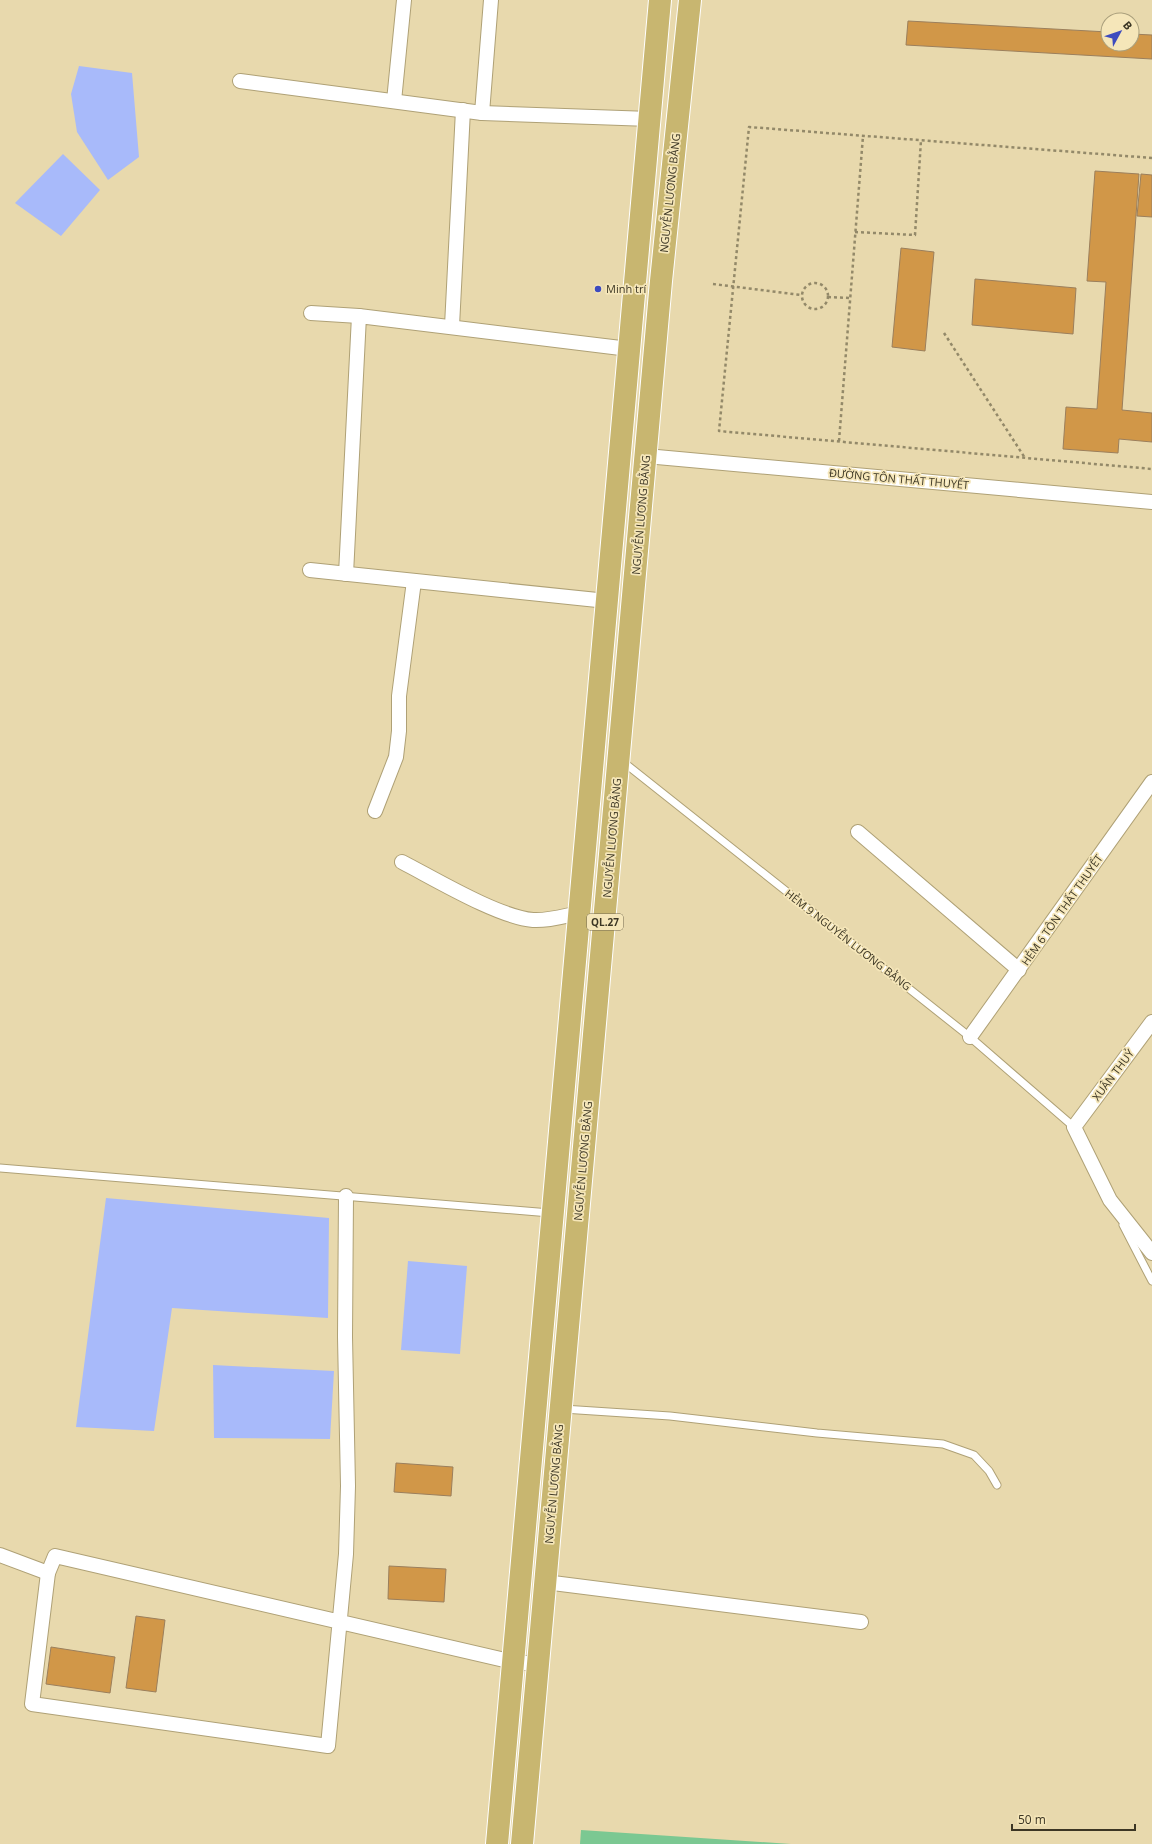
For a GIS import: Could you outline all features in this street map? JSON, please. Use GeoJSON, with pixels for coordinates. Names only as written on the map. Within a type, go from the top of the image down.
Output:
{"type":"FeatureCollection","features":[{"type":"Feature","properties":{"kind":"main road","name":"QL.27"},"geometry":{"type":"LineString","coordinates":[[497,1844],[660,0]]}},
{"type":"Feature","properties":{"kind":"main road","name":"NGUYỄN LƯƠNG BẰNG"},"geometry":{"type":"LineString","coordinates":[[522,1844],[661,281],[690,0]]}},
{"type":"Feature","properties":{"kind":"main road"},"geometry":{"type":"LineString","coordinates":[[636,278],[661,281]]}},
{"type":"Feature","properties":{"kind":"street"},"geometry":{"type":"LineString","coordinates":[[394,101],[404,0]]}},
{"type":"Feature","properties":{"kind":"street"},"geometry":{"type":"LineString","coordinates":[[482,113],[491,0]]}},
{"type":"Feature","properties":{"kind":"street"},"geometry":{"type":"LineString","coordinates":[[240,81],[482,113],[650,119]]}},
{"type":"Feature","properties":{"kind":"street"},"geometry":{"type":"LineString","coordinates":[[452,326],[463,110]]}},
{"type":"Feature","properties":{"kind":"street"},"geometry":{"type":"LineString","coordinates":[[311,313],[360,316],[452,326],[630,350]]}},
{"type":"Feature","properties":{"kind":"street"},"geometry":{"type":"LineString","coordinates":[[346,574],[360,316]]}},
{"type":"Feature","properties":{"kind":"street","name":"ĐƯỜNG TÔN THẤT THUYẾT"},"geometry":{"type":"LineString","coordinates":[[646,456],[1152,502]]}},
{"type":"Feature","properties":{"kind":"street"},"geometry":{"type":"LineString","coordinates":[[310,570],[606,601]]}},
{"type":"Feature","properties":{"kind":"street"},"geometry":{"type":"LineString","coordinates":[[375,811],[396,758],[399,731],[399,696],[414,581]]}},
{"type":"Feature","properties":{"kind":"street","name":"HẺM 6 TÔN THẤT THUYẾT"},"geometry":{"type":"LineString","coordinates":[[970,1037],[1152,782]]}},
{"type":"Feature","properties":{"kind":"street"},"geometry":{"type":"LineString","coordinates":[[858,832],[1019,970]]}},
{"type":"Feature","properties":{"kind":"street"},"geometry":{"type":"LineString","coordinates":[[402,862],[485,904],[522,919],[547,920],[579,913]]}},
{"type":"Feature","properties":{"kind":"street","name":"XUÂN THUỶ"},"geometry":{"type":"LineString","coordinates":[[1074,1127],[1152,1022]]}},
{"type":"Feature","properties":{"kind":"street"},"geometry":{"type":"LineString","coordinates":[[1074,1127],[1110,1200],[1152,1254]]}},
{"type":"Feature","properties":{"kind":"street"},"geometry":{"type":"LineString","coordinates":[[346,1196],[348,1486],[346,1554],[340,1622],[328,1746],[32,1704],[48,1572],[55,1556],[340,1622],[513,1662],[538,1664]]}},
{"type":"Feature","properties":{"kind":"street"},"geometry":{"type":"LineString","coordinates":[[0,1555],[48,1572]]}},
{"type":"Feature","properties":{"kind":"street"},"geometry":{"type":"LineString","coordinates":[[545,1582],[861,1622]]}},
{"type":"Feature","properties":{"kind":"lane","name":"HẺM 9 NGUYỄN LƯƠNG BẰNG"},"geometry":{"type":"LineString","coordinates":[[619,758],[970,1037],[1074,1127]]}},
{"type":"Feature","properties":{"kind":"lane"},"geometry":{"type":"LineString","coordinates":[[0,1168],[552,1213]]}},
{"type":"Feature","properties":{"kind":"lane"},"geometry":{"type":"LineString","coordinates":[[1110,1200],[1152,1281]]}},
{"type":"Feature","properties":{"kind":"lane"},"geometry":{"type":"LineString","coordinates":[[561,1409],[670,1416],[817,1433],[943,1444],[970,1453],[989,1471],[997,1485]]}},
{"type":"Feature","properties":{"kind":"path"},"geometry":{"type":"LineString","coordinates":[[1152,158],[749,127],[719,431],[1152,469]]}},
{"type":"Feature","properties":{"kind":"path"},"geometry":{"type":"LineString","coordinates":[[839,441],[863,136]]}},
{"type":"Feature","properties":{"kind":"path"},"geometry":{"type":"LineString","coordinates":[[855,232],[915,235],[921,140]]}},
{"type":"Feature","properties":{"kind":"path"},"geometry":{"type":"LineString","coordinates":[[816,282],[825,287],[828,297],[823,306],[814,309],[804,304],[801,295],[806,285],[816,282]]}},
{"type":"Feature","properties":{"kind":"path"},"geometry":{"type":"LineString","coordinates":[[713,284],[801,295]]}},
{"type":"Feature","properties":{"kind":"path"},"geometry":{"type":"LineString","coordinates":[[828,297],[850,298]]}},
{"type":"Feature","properties":{"kind":"path"},"geometry":{"type":"LineString","coordinates":[[944,333],[1026,458]]}},
{"type":"Feature","properties":{"kind":"green space"},"geometry":{"type":"Polygon","coordinates":[[[581,1830],[791,1844],[580,1844],[581,1830]]]}},
{"type":"Feature","properties":{"kind":"water"},"geometry":{"type":"Polygon","coordinates":[[[79,66],[132,73],[139,157],[108,180],[77,132],[71,94],[79,66]]]}},
{"type":"Feature","properties":{"kind":"water"},"geometry":{"type":"Polygon","coordinates":[[[63,154],[100,190],[61,236],[15,203],[63,154]]]}},
{"type":"Feature","properties":{"kind":"water"},"geometry":{"type":"Polygon","coordinates":[[[106,1198],[329,1218],[328,1318],[172,1308],[154,1431],[76,1427],[106,1198]]]}},
{"type":"Feature","properties":{"kind":"water"},"geometry":{"type":"Polygon","coordinates":[[[408,1261],[467,1266],[460,1354],[401,1350],[408,1261]]]}},
{"type":"Feature","properties":{"kind":"water"},"geometry":{"type":"Polygon","coordinates":[[[213,1365],[334,1371],[330,1439],[214,1438],[213,1365]]]}},
{"type":"Feature","properties":{"kind":"building"},"geometry":{"type":"Polygon","coordinates":[[[908,21],[1100,32],[1100,52],[1140,52],[1140,34],[1152,35],[1152,59],[906,45],[908,21]]]}},
{"type":"Feature","properties":{"kind":"building"},"geometry":{"type":"Polygon","coordinates":[[[1095,171],[1139,174],[1122,410],[1152,413],[1152,442],[1119,439],[1118,453],[1063,449],[1066,407],[1097,409],[1106,282],[1087,281],[1095,171]]]}},
{"type":"Feature","properties":{"kind":"building"},"geometry":{"type":"Polygon","coordinates":[[[1141,174],[1152,175],[1152,217],[1137,216],[1141,174]]]}},
{"type":"Feature","properties":{"kind":"building"},"geometry":{"type":"Polygon","coordinates":[[[901,248],[934,252],[925,351],[892,347],[901,248]]]}},
{"type":"Feature","properties":{"kind":"building"},"geometry":{"type":"Polygon","coordinates":[[[975,279],[1076,288],[1073,334],[972,325],[975,279]]]}},
{"type":"Feature","properties":{"kind":"building"},"geometry":{"type":"Polygon","coordinates":[[[396,1463],[453,1467],[451,1496],[394,1492],[396,1463]]]}},
{"type":"Feature","properties":{"kind":"building"},"geometry":{"type":"Polygon","coordinates":[[[389,1566],[446,1569],[444,1602],[388,1599],[389,1566]]]}},
{"type":"Feature","properties":{"kind":"building"},"geometry":{"type":"Polygon","coordinates":[[[136,1616],[165,1620],[156,1692],[126,1688],[136,1616]]]}},
{"type":"Feature","properties":{"kind":"building"},"geometry":{"type":"Polygon","coordinates":[[[51,1647],[115,1657],[110,1693],[46,1684],[51,1647]]]}},
{"type":"Feature","properties":{"kind":"place","name":"Minh trí"},"geometry":{"type":"Point","coordinates":[598,289]}}]}
